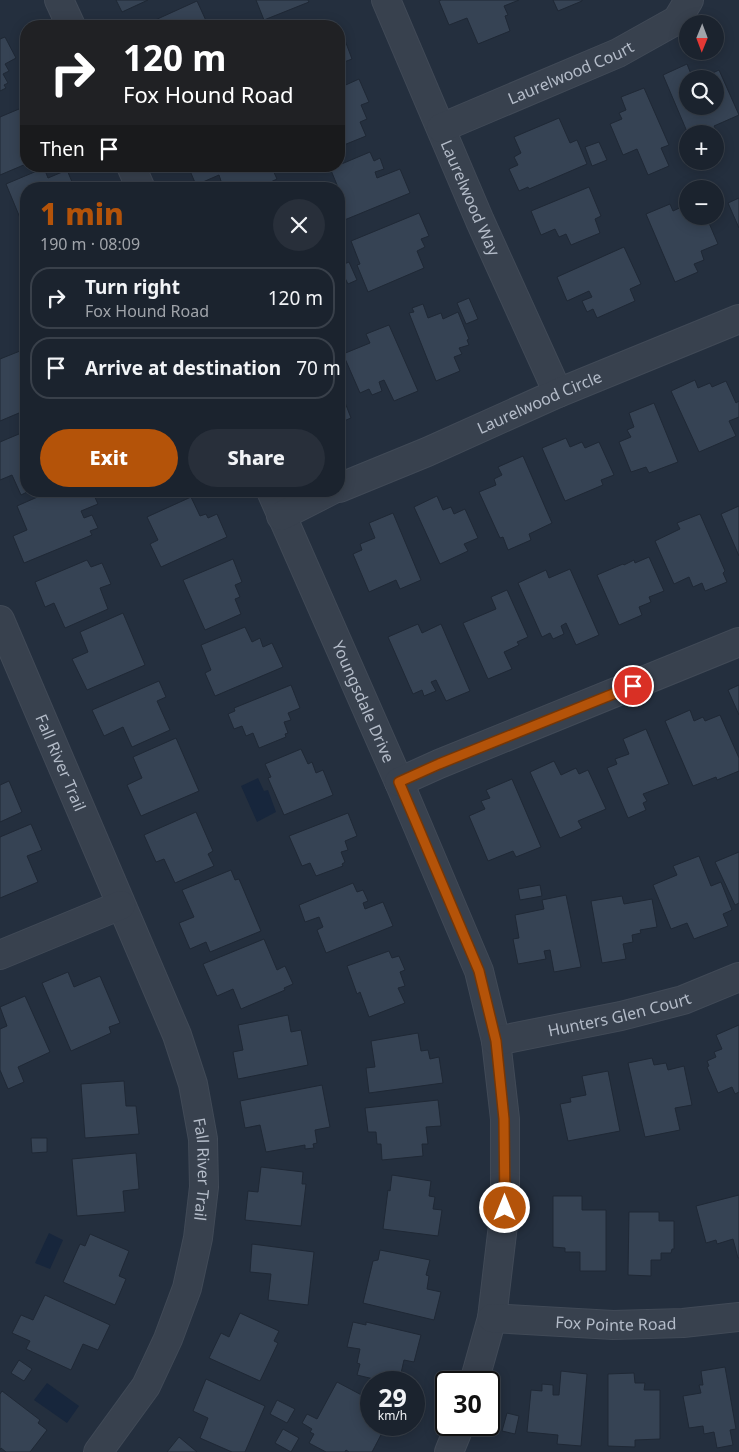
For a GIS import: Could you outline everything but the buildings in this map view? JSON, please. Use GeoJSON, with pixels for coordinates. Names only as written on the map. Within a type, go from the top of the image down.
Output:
{"type":"FeatureCollection","features":[{"type":"Feature","properties":{"kind":"street"},"geometry":{"type":"LineString","coordinates":[[58,0],[68,20]]}},
{"type":"Feature","properties":{"kind":"street","name":"Laurelwood Way"},"geometry":{"type":"LineString","coordinates":[[386,0],[480,221],[558,393]]}},
{"type":"Feature","properties":{"kind":"street","name":"Laurelwood Court"},"geometry":{"type":"LineString","coordinates":[[441,128],[618,54],[677,20],[689,0]]}},
{"type":"Feature","properties":{"kind":"street","name":"Laurelwood Circle"},"geometry":{"type":"LineString","coordinates":[[345,486],[427,452],[558,393],[739,319]]}},
{"type":"Feature","properties":{"kind":"street","name":"Youngsdale Drive"},"geometry":{"type":"LineString","coordinates":[[273,497],[399,782],[479,971],[496,1041],[504,1119],[505,1208],[492,1318],[477,1371]]}},
{"type":"Feature","properties":{"kind":"street"},"geometry":{"type":"LineString","coordinates":[[281,516],[318,497]]}},
{"type":"Feature","properties":{"kind":"street","name":"Fall River Trail"},"geometry":{"type":"LineString","coordinates":[[0,620],[177,1035],[193,1084],[203,1139],[204,1187],[198,1238],[187,1288],[168,1339],[146,1386],[98,1452]]}},
{"type":"Feature","properties":{"kind":"street"},"geometry":{"type":"LineString","coordinates":[[399,782],[739,642]]}},
{"type":"Feature","properties":{"kind":"street"},"geometry":{"type":"LineString","coordinates":[[0,955],[121,904]]}},
{"type":"Feature","properties":{"kind":"street","name":"Hunters Glen Court"},"geometry":{"type":"LineString","coordinates":[[496,1041],[621,1016],[683,1000],[739,976]]}},
{"type":"Feature","properties":{"kind":"street","name":"Fox Pointe Road"},"geometry":{"type":"LineString","coordinates":[[492,1318],[613,1325],[683,1323],[739,1318]]}},
{"type":"Feature","properties":{"kind":"street"},"geometry":{"type":"LineString","coordinates":[[449,1452],[456,1436]]}},
{"type":"Feature","properties":{"kind":"water"},"geometry":{"type":"Polygon","coordinates":[[[258,778],[264,791],[268,790],[276,812],[257,822],[241,786],[258,778]]]}},
{"type":"Feature","properties":{"kind":"water"},"geometry":{"type":"Polygon","coordinates":[[[49,1233],[63,1240],[50,1269],[35,1263],[49,1233]]]}},
{"type":"Feature","properties":{"kind":"water"},"geometry":{"type":"Polygon","coordinates":[[[47,1383],[79,1406],[67,1423],[34,1400],[47,1383]]]}},
{"type":"Feature","properties":{"kind":"route"},"geometry":{"type":"LineString","coordinates":[[505,1208],[504,1119],[496,1041],[479,971],[399,782],[633,686]]}}]}
